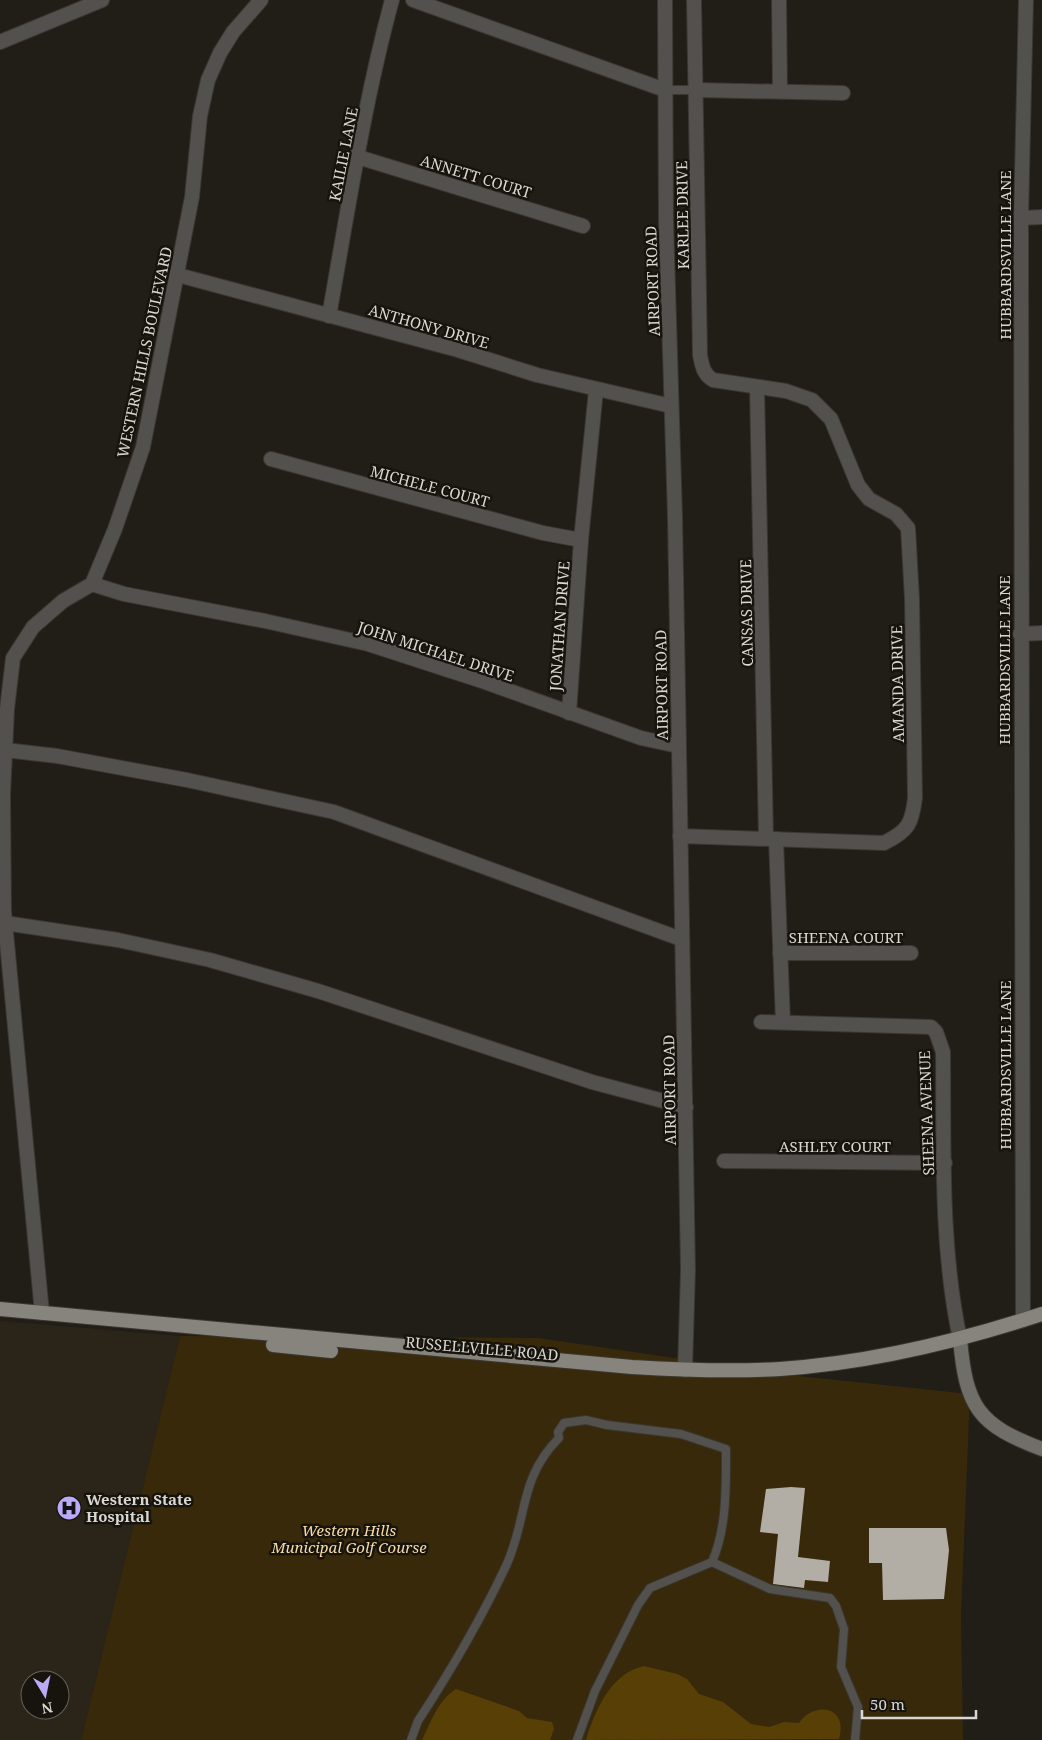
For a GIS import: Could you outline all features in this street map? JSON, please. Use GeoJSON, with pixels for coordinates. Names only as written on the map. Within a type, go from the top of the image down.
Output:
{"type":"FeatureCollection","features":[{"type":"Feature","properties":{"kind":"main road","name":"RUSSELLVILLE ROAD"},"geometry":{"type":"LineString","coordinates":[[0,1309],[326,1341],[632,1368],[685,1370],[744,1370],[811,1366],[886,1356],[960,1343]]}},
{"type":"Feature","properties":{"kind":"main road"},"geometry":{"type":"LineString","coordinates":[[960,1343],[1042,1314]]}},
{"type":"Feature","properties":{"kind":"main road","name":"RUSSELLVILLE ROAD"},"geometry":{"type":"LineString","coordinates":[[0,1318],[304,1348],[645,1376],[744,1378],[810,1373],[884,1363],[960,1343]]}},
{"type":"Feature","properties":{"kind":"main road"},"geometry":{"type":"LineString","coordinates":[[960,1343],[1042,1322]]}},
{"type":"Feature","properties":{"kind":"main road"},"geometry":{"type":"LineString","coordinates":[[960,1343],[963,1375],[981,1414],[994,1427],[1017,1440],[1042,1449]]}},
{"type":"Feature","properties":{"kind":"street"},"geometry":{"type":"LineString","coordinates":[[0,42],[102,0]]}},
{"type":"Feature","properties":{"kind":"street","name":"WESTERN HILLS BOULEVARD"},"geometry":{"type":"LineString","coordinates":[[92,584],[115,529],[142,447],[178,275],[192,197],[200,116],[208,80],[220,53],[233,32],[261,0]]}},
{"type":"Feature","properties":{"kind":"street","name":"KAILIE LANE"},"geometry":{"type":"LineString","coordinates":[[329,316],[358,157],[392,0]]}},
{"type":"Feature","properties":{"kind":"street"},"geometry":{"type":"LineString","coordinates":[[414,0],[665,90]]}},
{"type":"Feature","properties":{"kind":"street","name":"AIRPORT ROAD"},"geometry":{"type":"LineString","coordinates":[[665,0],[665,90],[681,938],[686,1107],[688,1270],[685,1370]]}},
{"type":"Feature","properties":{"kind":"street","name":"KARLEE DRIVE"},"geometry":{"type":"LineString","coordinates":[[694,0],[700,354],[702,366],[707,376],[712,380],[757,387]]}},
{"type":"Feature","properties":{"kind":"street"},"geometry":{"type":"LineString","coordinates":[[780,0],[780,90]]}},
{"type":"Feature","properties":{"kind":"street","name":"HUBBARDSVILLE LANE"},"geometry":{"type":"LineString","coordinates":[[1023,1320],[1020,218],[1026,0]]}},
{"type":"Feature","properties":{"kind":"street"},"geometry":{"type":"LineString","coordinates":[[696,90],[780,90],[843,93]]}},
{"type":"Feature","properties":{"kind":"street","name":"ANNETT COURT"},"geometry":{"type":"LineString","coordinates":[[358,157],[583,226]]}},
{"type":"Feature","properties":{"kind":"street"},"geometry":{"type":"LineString","coordinates":[[1020,218],[1042,217]]}},
{"type":"Feature","properties":{"kind":"street","name":"ANTHONY DRIVE"},"geometry":{"type":"LineString","coordinates":[[178,275],[596,390],[672,406]]}},
{"type":"Feature","properties":{"kind":"street","name":"CANSAS DRIVE"},"geometry":{"type":"LineString","coordinates":[[757,387],[771,838],[780,953],[782,1022]]}},
{"type":"Feature","properties":{"kind":"street","name":"AMANDA DRIVE"},"geometry":{"type":"LineString","coordinates":[[680,836],[884,843],[906,830],[913,816],[915,798],[912,599],[908,528],[896,514],[869,499],[858,485],[831,418],[812,400],[786,391],[757,387]]}},
{"type":"Feature","properties":{"kind":"street","name":"JONATHAN DRIVE"},"geometry":{"type":"LineString","coordinates":[[570,713],[581,540],[596,390]]}},
{"type":"Feature","properties":{"kind":"street","name":"MICHELE COURT"},"geometry":{"type":"LineString","coordinates":[[272,459],[543,533],[581,540]]}},
{"type":"Feature","properties":{"kind":"street"},"geometry":{"type":"LineString","coordinates":[[42,1313],[5,923],[3,795],[6,709],[13,658],[33,627],[63,601],[92,584]]}},
{"type":"Feature","properties":{"kind":"street","name":"JOHN MICHAEL DRIVE"},"geometry":{"type":"LineString","coordinates":[[92,584],[124,594],[265,621],[368,644],[642,738],[678,746]]}},
{"type":"Feature","properties":{"kind":"street"},"geometry":{"type":"LineString","coordinates":[[1020,634],[1042,632]]}},
{"type":"Feature","properties":{"kind":"street"},"geometry":{"type":"LineString","coordinates":[[5,750],[57,756],[187,780],[334,812],[681,938]]}},
{"type":"Feature","properties":{"kind":"street"},"geometry":{"type":"LineString","coordinates":[[5,923],[118,940],[210,960],[318,991],[592,1082],[686,1107]]}},
{"type":"Feature","properties":{"kind":"street","name":"SHEENA COURT"},"geometry":{"type":"LineString","coordinates":[[780,953],[911,953]]}},
{"type":"Feature","properties":{"kind":"street","name":"SHEENA AVENUE"},"geometry":{"type":"LineString","coordinates":[[761,1022],[931,1027],[936,1032],[943,1052],[945,1207],[953,1308],[960,1343]]}},
{"type":"Feature","properties":{"kind":"street","name":"ASHLEY COURT"},"geometry":{"type":"LineString","coordinates":[[724,1161],[945,1163]]}},
{"type":"Feature","properties":{"kind":"lane"},"geometry":{"type":"LineString","coordinates":[[665,90],[696,90]]}},
{"type":"Feature","properties":{"kind":"lane"},"geometry":{"type":"LineString","coordinates":[[411,1740],[418,1721],[486,1605],[507,1564],[532,1474],[546,1451],[559,1438],[558,1432],[564,1423],[586,1420],[607,1425],[681,1434],[726,1449],[726,1484],[719,1546],[712,1562]]}},
{"type":"Feature","properties":{"kind":"lane"},"geometry":{"type":"LineString","coordinates":[[578,1740],[595,1691],[638,1605],[650,1588],[680,1573],[712,1562],[770,1589],[830,1598],[836,1606],[844,1629],[841,1667],[858,1708],[855,1740]]}},
{"type":"Feature","properties":{"kind":"shaded area","name":"Western State Hospital"},"geometry":{"type":"Polygon","coordinates":[[[0,1321],[180,1336],[81,1740],[0,1740],[0,1321]]]}},
{"type":"Feature","properties":{"kind":"shaded area"},"geometry":{"type":"Polygon","coordinates":[[[644,1666],[677,1674],[687,1679],[699,1694],[723,1702],[751,1724],[769,1727],[784,1722],[799,1723],[812,1712],[828,1710],[839,1719],[841,1727],[839,1739],[586,1740],[594,1717],[606,1694],[622,1676],[644,1666]]]}},
{"type":"Feature","properties":{"kind":"shaded area"},"geometry":{"type":"Polygon","coordinates":[[[456,1689],[519,1711],[527,1718],[552,1722],[554,1729],[550,1740],[422,1740],[444,1699],[456,1689]]]}},
{"type":"Feature","properties":{"kind":"green space","name":"Western Hills Municipal Golf Course"},"geometry":{"type":"Polygon","coordinates":[[[180,1336],[539,1338],[789,1375],[970,1394],[961,1615],[963,1740],[81,1740],[180,1336]]]}},
{"type":"Feature","properties":{"kind":"building"},"geometry":{"type":"Polygon","coordinates":[[[805,1488],[798,1557],[830,1561],[828,1582],[805,1580],[804,1588],[773,1584],[778,1534],[760,1532],[766,1489],[805,1488]]]}},
{"type":"Feature","properties":{"kind":"building"},"geometry":{"type":"Polygon","coordinates":[[[869,1528],[946,1528],[949,1550],[944,1599],[883,1600],[882,1563],[869,1563],[869,1528]]]}},
{"type":"Feature","properties":{"kind":"place","name":"Western State Hospital"},"geometry":{"type":"Point","coordinates":[69,1508]}}]}
